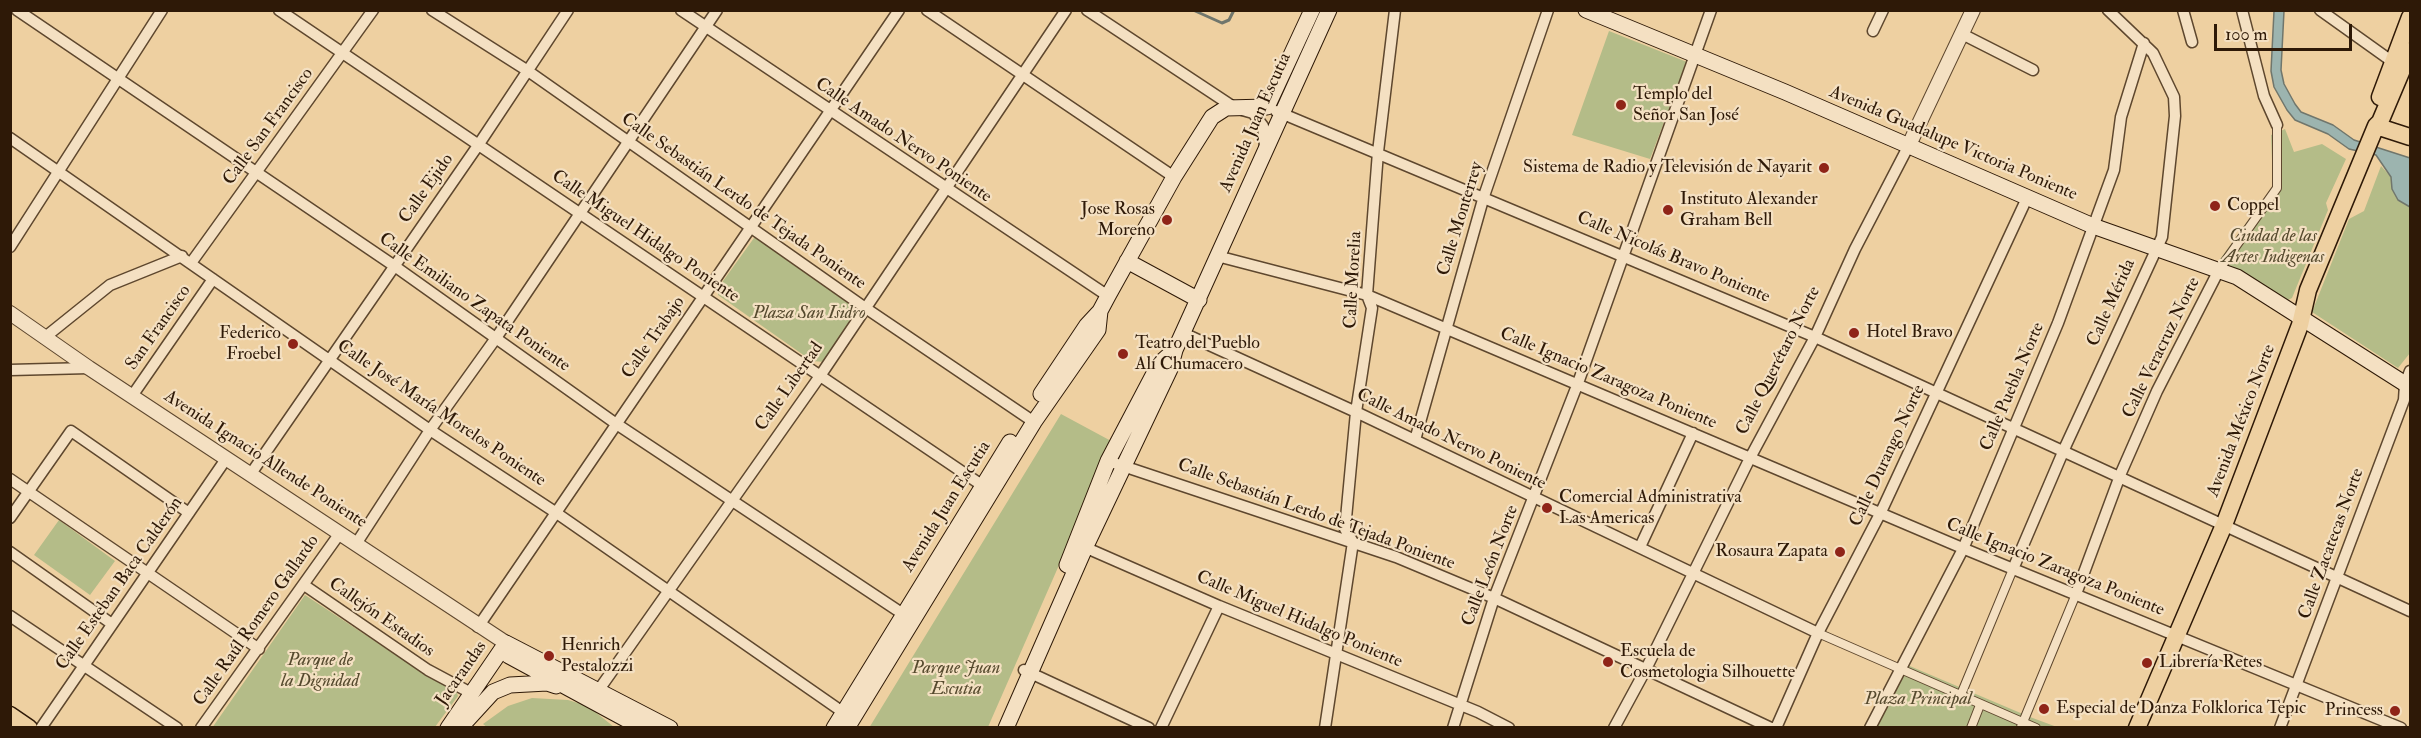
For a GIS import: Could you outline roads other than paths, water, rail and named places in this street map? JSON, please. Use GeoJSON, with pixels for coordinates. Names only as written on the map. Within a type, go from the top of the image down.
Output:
{"type":"FeatureCollection","features":[{"type":"Feature","properties":{"kind":"main road","name":"Avenida Juan Escutia"},"geometry":{"type":"LineString","coordinates":[[1081,545],[1124,466],[1170,369],[1175,350],[1265,148],[1274,110],[1312,10]]}},
{"type":"Feature","properties":{"kind":"main road","name":"Avenida Juan Escutia"},"geometry":{"type":"LineString","coordinates":[[1274,110],[1329,10]]}},
{"type":"Feature","properties":{"kind":"main road","name":"Avenida Guadalupe Victoria Poniente"},"geometry":{"type":"LineString","coordinates":[[1586,10],[1909,145],[2094,226],[2237,277],[2409,381]]}},
{"type":"Feature","properties":{"kind":"main road","name":"Avenida México Norte"},"geometry":{"type":"LineString","coordinates":[[2402,67],[2410,17]]}},
{"type":"Feature","properties":{"kind":"main road","name":"Avenida México Norte"},"geometry":{"type":"LineString","coordinates":[[2137,728],[2308,320],[2308,290],[2374,131],[2372,119],[2410,51]]}},
{"type":"Feature","properties":{"kind":"main road","name":"Avenida Juan Escutia"},"geometry":{"type":"LineString","coordinates":[[834,728],[848,719],[1030,419],[1098,330],[1100,311],[1108,296],[1174,177],[1212,117],[1226,108],[1274,110]]}},
{"type":"Feature","properties":{"kind":"main road"},"geometry":{"type":"LineString","coordinates":[[2374,131],[2410,137]]}},
{"type":"Feature","properties":{"kind":"main road"},"geometry":{"type":"LineString","coordinates":[[1127,261],[1199,300]]}},
{"type":"Feature","properties":{"kind":"main road","name":"Avenida Juan Escutia"},"geometry":{"type":"LineString","coordinates":[[1006,728],[1027,672],[1081,545],[1108,461],[1159,364],[1175,350]]}},
{"type":"Feature","properties":{"kind":"main road","name":"Jacarandas"},"geometry":{"type":"LineString","coordinates":[[448,728],[471,693],[507,647]]}},
{"type":"Feature","properties":{"kind":"main road","name":"Jacarandas"},"geometry":{"type":"LineString","coordinates":[[460,728],[507,647]]}},
{"type":"Feature","properties":{"kind":"main road","name":"Avenida Ignacio Allende Poniente"},"geometry":{"type":"LineString","coordinates":[[507,647],[670,728]]}},
{"type":"Feature","properties":{"kind":"main road","name":"Avenida Ignacio Allende Poniente"},"geometry":{"type":"LineString","coordinates":[[507,647],[579,693],[642,728]]}},
{"type":"Feature","properties":{"kind":"main road","name":"Avenida Juan Escutia"},"geometry":{"type":"LineString","coordinates":[[997,728],[1027,672]]}},
{"type":"Feature","properties":{"kind":"main road"},"geometry":{"type":"LineString","coordinates":[[460,728],[492,692],[510,685],[547,683],[579,693]]}},
{"type":"Feature","properties":{"kind":"main road"},"geometry":{"type":"LineString","coordinates":[[604,706],[619,728]]}},
{"type":"Feature","properties":{"kind":"main road"},"geometry":{"type":"LineString","coordinates":[[10,714],[29,728]]}},
{"type":"Feature","properties":{"kind":"street","name":"Calle Emiliano Zapata Poniente"},"geometry":{"type":"LineString","coordinates":[[17,10],[393,265],[615,423],[909,617]]}},
{"type":"Feature","properties":{"kind":"street"},"geometry":{"type":"LineString","coordinates":[[10,247],[162,10]]}},
{"type":"Feature","properties":{"kind":"street","name":"Calle Miguel Hidalgo Poniente"},"geometry":{"type":"LineString","coordinates":[[279,10],[987,488]]}},
{"type":"Feature","properties":{"kind":"street","name":"Calle San Francisco"},"geometry":{"type":"LineString","coordinates":[[191,263],[373,10]]}},
{"type":"Feature","properties":{"kind":"street","name":"Calle Sebastián Lerdo de Tejada Poniente"},"geometry":{"type":"LineString","coordinates":[[432,10],[528,71],[750,228],[1030,419]]}},
{"type":"Feature","properties":{"kind":"street","name":"Calle Ejido"},"geometry":{"type":"LineString","coordinates":[[250,475],[393,265],[479,144],[568,10]]}},
{"type":"Feature","properties":{"kind":"street","name":"Calle Amado Nervo Poniente"},"geometry":{"type":"LineString","coordinates":[[681,10],[829,112],[1108,296]]}},
{"type":"Feature","properties":{"kind":"street"},"geometry":{"type":"LineString","coordinates":[[356,544],[430,430],[496,338],[717,10]]}},
{"type":"Feature","properties":{"kind":"street","name":"Calle Trabajo"},"geometry":{"type":"LineString","coordinates":[[478,627],[615,423],[899,10]]}},
{"type":"Feature","properties":{"kind":"street","name":"Calle Libertad"},"geometry":{"type":"LineString","coordinates":[[598,691],[820,376],[864,307],[1066,10]]}},
{"type":"Feature","properties":{"kind":"street"},"geometry":{"type":"LineString","coordinates":[[1087,10],[1235,108],[1253,113],[1260,120],[1265,148]]}},
{"type":"Feature","properties":{"kind":"street","name":"Calle Morelia"},"geometry":{"type":"LineString","coordinates":[[1325,728],[1353,542],[1345,529],[1356,412],[1372,308],[1368,295],[1378,152],[1395,10]]}},
{"type":"Feature","properties":{"kind":"street","name":"Calle Monterrey"},"geometry":{"type":"LineString","coordinates":[[1415,440],[1484,196],[1548,10]]}},
{"type":"Feature","properties":{"kind":"street","name":"Calle León Norte"},"geometry":{"type":"LineString","coordinates":[[1452,728],[1494,598],[1578,383],[1711,10]]}},
{"type":"Feature","properties":{"kind":"street"},"geometry":{"type":"LineString","coordinates":[[1873,31],[1883,10]]}},
{"type":"Feature","properties":{"kind":"street","name":"Calle Querétaro Norte"},"geometry":{"type":"LineString","coordinates":[[1614,728],[1646,669],[1750,458],[1815,337],[1855,249],[1909,145],[1973,10]]}},
{"type":"Feature","properties":{"kind":"street","name":"Calle Mérida"},"geometry":{"type":"LineString","coordinates":[[2013,569],[2162,237],[2175,116],[2174,97],[2153,53],[2108,10]]}},
{"type":"Feature","properties":{"kind":"street"},"geometry":{"type":"LineString","coordinates":[[2183,10],[2192,42]]}},
{"type":"Feature","properties":{"kind":"street"},"geometry":{"type":"LineString","coordinates":[[2242,10],[2264,96],[2277,125]]}},
{"type":"Feature","properties":{"kind":"street"},"geometry":{"type":"LineString","coordinates":[[2320,10],[2402,67]]}},
{"type":"Feature","properties":{"kind":"street"},"geometry":{"type":"LineString","coordinates":[[932,13],[1020,76],[1174,177]]}},
{"type":"Feature","properties":{"kind":"street"},"geometry":{"type":"LineString","coordinates":[[1962,34],[2033,69]]}},
{"type":"Feature","properties":{"kind":"street","name":"Calle Puebla Norte"},"geometry":{"type":"LineString","coordinates":[[1870,728],[1963,549],[2058,323],[2114,170],[2121,117],[2144,43]]}},
{"type":"Feature","properties":{"kind":"street","name":"Calle Nicolás Bravo Poniente"},"geometry":{"type":"LineString","coordinates":[[1274,110],[1623,254],[1815,337],[2410,611]]}},
{"type":"Feature","properties":{"kind":"street","name":"Calle Veracruz Norte"},"geometry":{"type":"LineString","coordinates":[[2076,594],[2120,476],[2157,390],[2219,270],[2277,188],[2277,125]]}},
{"type":"Feature","properties":{"kind":"street","name":"Calle José María Morelos Poniente"},"geometry":{"type":"LineString","coordinates":[[10,138],[430,430],[668,590],[848,719]]}},
{"type":"Feature","properties":{"kind":"street","name":"Calle Durango Norte"},"geometry":{"type":"LineString","coordinates":[[1776,728],[1818,633],[1881,512],[2027,198]]}},
{"type":"Feature","properties":{"kind":"street"},"geometry":{"type":"LineString","coordinates":[[44,338],[110,285],[182,256]]}},
{"type":"Feature","properties":{"kind":"street","name":"Calle Ignacio Zaragoza Poniente"},"geometry":{"type":"LineString","coordinates":[[1217,256],[1368,295],[1881,512],[1963,549],[2401,728]]}},
{"type":"Feature","properties":{"kind":"street","name":"San Francisco"},"geometry":{"type":"LineString","coordinates":[[132,396],[213,279]]}},
{"type":"Feature","properties":{"kind":"street","name":"Avenida Ignacio Allende Poniente"},"geometry":{"type":"LineString","coordinates":[[10,313],[507,647]]}},
{"type":"Feature","properties":{"kind":"street","name":"Calle Amado Nervo Poniente"},"geometry":{"type":"LineString","coordinates":[[1183,333],[1356,412],[1818,633],[2022,725],[2036,728]]}},
{"type":"Feature","properties":{"kind":"street"},"geometry":{"type":"LineString","coordinates":[[10,370],[89,368]]}},
{"type":"Feature","properties":{"kind":"street","name":"Calle Zacatecas Norte"},"geometry":{"type":"LineString","coordinates":[[2280,728],[2404,400],[2409,381]]}},
{"type":"Feature","properties":{"kind":"street"},"geometry":{"type":"LineString","coordinates":[[10,518],[71,431],[189,513]]}},
{"type":"Feature","properties":{"kind":"street"},"geometry":{"type":"LineString","coordinates":[[1640,547],[1693,433]]}},
{"type":"Feature","properties":{"kind":"street","name":"Calle Esteban Baca Calderón"},"geometry":{"type":"LineString","coordinates":[[41,728],[226,459]]}},
{"type":"Feature","properties":{"kind":"street","name":"Calle Sebastián Lerdo de Tejada Poniente"},"geometry":{"type":"LineString","coordinates":[[1108,461],[1353,542],[1494,598],[1771,728]]}},
{"type":"Feature","properties":{"kind":"street"},"geometry":{"type":"LineString","coordinates":[[10,479],[146,575],[259,649]]}},
{"type":"Feature","properties":{"kind":"street","name":"Calle Raúl Romero Gallardo"},"geometry":{"type":"LineString","coordinates":[[201,728],[340,533]]}},
{"type":"Feature","properties":{"kind":"street","name":"Calle Miguel Hidalgo Poniente"},"geometry":{"type":"LineString","coordinates":[[1081,545],[1219,606],[1461,705],[1509,728]]}},
{"type":"Feature","properties":{"kind":"street"},"geometry":{"type":"LineString","coordinates":[[10,552],[112,624]]}},
{"type":"Feature","properties":{"kind":"street"},"geometry":{"type":"LineString","coordinates":[[1960,697],[2013,569]]}},
{"type":"Feature","properties":{"kind":"street","name":"Callejón Estadios"},"geometry":{"type":"LineString","coordinates":[[304,585],[428,670],[471,693]]}},
{"type":"Feature","properties":{"kind":"street"},"geometry":{"type":"LineString","coordinates":[[2022,725],[2076,594]]}},
{"type":"Feature","properties":{"kind":"street"},"geometry":{"type":"LineString","coordinates":[[1161,728],[1219,606]]}},
{"type":"Feature","properties":{"kind":"street"},"geometry":{"type":"LineString","coordinates":[[10,616],[177,728]]}},
{"type":"Feature","properties":{"kind":"street"},"geometry":{"type":"LineString","coordinates":[[1027,672],[1149,728]]}},
{"type":"Feature","properties":{"kind":"street"},"geometry":{"type":"LineString","coordinates":[[1971,728],[1980,705]]}},
{"type":"Feature","properties":{"kind":"water"},"geometry":{"type":"Polygon","coordinates":[[[2274,11],[2284,11],[2281,70],[2284,84],[2295,104],[2301,112],[2333,125],[2354,140],[2410,158],[2410,207],[2398,200],[2392,189],[2391,177],[2376,155],[2349,149],[2328,134],[2295,120],[2287,110],[2274,87],[2271,71],[2274,11]]]}},
{"type":"Feature","properties":{"kind":"waterway"},"geometry":{"type":"LineString","coordinates":[[1193,10],[1222,23],[1229,20],[1234,10]]}},
{"type":"Feature","properties":{"kind":"place","name":"Templo del Señor San José"},"geometry":{"type":"Point","coordinates":[1621,105]}},
{"type":"Feature","properties":{"kind":"place","name":"Sistema de Radio y Televisión de Nayarit"},"geometry":{"type":"Point","coordinates":[1824,168]}},
{"type":"Feature","properties":{"kind":"place","name":"Coppel"},"geometry":{"type":"Point","coordinates":[2215,206]}},
{"type":"Feature","properties":{"kind":"place","name":"Instituto Alexander Graham Bell"},"geometry":{"type":"Point","coordinates":[1668,210]}},
{"type":"Feature","properties":{"kind":"place","name":"Jose Rosas Moreno"},"geometry":{"type":"Point","coordinates":[1167,220]}},
{"type":"Feature","properties":{"kind":"place","name":"Hotel Bravo"},"geometry":{"type":"Point","coordinates":[1854,333]}},
{"type":"Feature","properties":{"kind":"place","name":"Federico Froebel"},"geometry":{"type":"Point","coordinates":[293,344]}},
{"type":"Feature","properties":{"kind":"place","name":"Teatro del Pueblo Alí Chumacero"},"geometry":{"type":"Point","coordinates":[1123,354]}},
{"type":"Feature","properties":{"kind":"place","name":"Comercial Administrativa Las Americas"},"geometry":{"type":"Point","coordinates":[1547,508]}},
{"type":"Feature","properties":{"kind":"place","name":"Rosaura Zapata"},"geometry":{"type":"Point","coordinates":[1840,552]}},
{"type":"Feature","properties":{"kind":"place","name":"Henrich Pestalozzi"},"geometry":{"type":"Point","coordinates":[549,656]}},
{"type":"Feature","properties":{"kind":"place","name":"Escuela de Cosmetologia Silhouette"},"geometry":{"type":"Point","coordinates":[1608,662]}},
{"type":"Feature","properties":{"kind":"place","name":"Librería Retes"},"geometry":{"type":"Point","coordinates":[2147,663]}},
{"type":"Feature","properties":{"kind":"place","name":"Especial de Danza Folklorica Tepic"},"geometry":{"type":"Point","coordinates":[2044,709]}},
{"type":"Feature","properties":{"kind":"place","name":"Princess"},"geometry":{"type":"Point","coordinates":[2395,711]}},
{"type":"Feature","properties":{"kind":"park label","name":"Ciudad de las Artes Indigenas"},"geometry":{"type":"Point","coordinates":[2273,247]}},
{"type":"Feature","properties":{"kind":"park label","name":"Plaza San Isidro"},"geometry":{"type":"Point","coordinates":[809,314]}},
{"type":"Feature","properties":{"kind":"park label","name":"Parque de la Dignidad"},"geometry":{"type":"Point","coordinates":[320,671]}},
{"type":"Feature","properties":{"kind":"park label","name":"Parque Juan Escutia"},"geometry":{"type":"Point","coordinates":[956,679]}},
{"type":"Feature","properties":{"kind":"park label","name":"Plaza Principal"},"geometry":{"type":"Point","coordinates":[1918,700]}}]}
